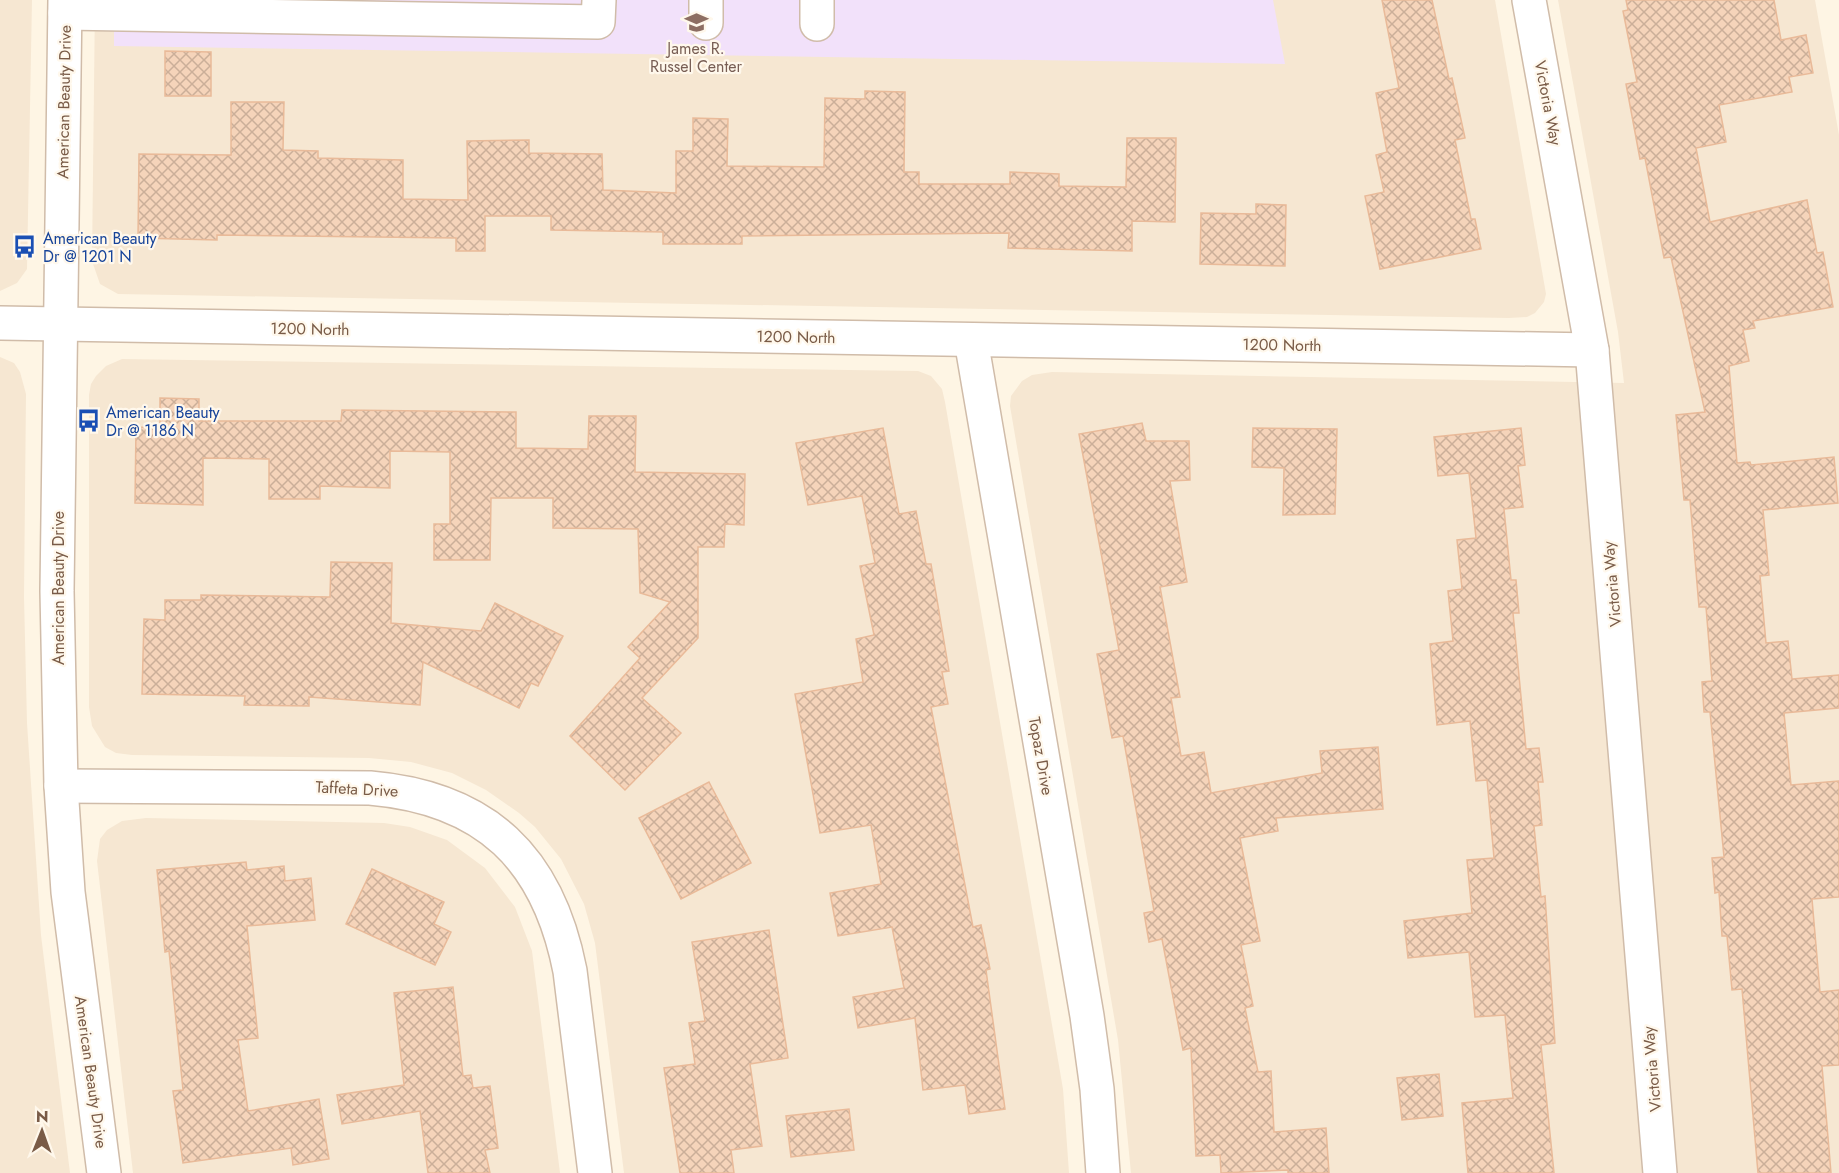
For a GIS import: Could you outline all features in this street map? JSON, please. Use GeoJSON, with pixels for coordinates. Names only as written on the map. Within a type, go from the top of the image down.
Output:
{"type":"FeatureCollection","features":[{"type":"Feature","properties":{"kind":"street"},"geometry":{"type":"LineString","coordinates":[[65,7],[329,9],[598,22],[599,0]]}},
{"type":"Feature","properties":{"kind":"street","name":"Victoria Way"},"geometry":{"type":"LineString","coordinates":[[1529,0],[1592,350],[1660,1173]]}},
{"type":"Feature","properties":{"kind":"street","name":"American Beauty Drive"},"geometry":{"type":"LineString","coordinates":[[65,7],[57,591],[61,786],[70,903],[104,1173]]}},
{"type":"Feature","properties":{"kind":"street","name":"1200 North"},"geometry":{"type":"LineString","coordinates":[[0,323],[1592,350]]}},
{"type":"Feature","properties":{"kind":"street","name":"Topaz Drive"},"geometry":{"type":"LineString","coordinates":[[971,340],[1087,1016],[1097,1089],[1103,1173]]}},
{"type":"Feature","properties":{"kind":"street","name":"Taffeta Drive"},"geometry":{"type":"LineString","coordinates":[[61,786],[106,784],[370,788],[405,791],[441,801],[473,816],[520,855],[538,880],[553,908],[564,939],[595,1173]]}},
{"type":"Feature","properties":{"kind":"shaded area"},"geometry":{"type":"Polygon","coordinates":[[[0,0],[32,0],[27,269],[17,283],[0,291],[0,0]]]}},
{"type":"Feature","properties":{"kind":"shaded area"},"geometry":{"type":"Polygon","coordinates":[[[95,0],[1495,0],[1546,294],[1544,302],[1535,313],[1527,317],[1509,318],[118,294],[100,284],[92,261],[95,0]]]}},
{"type":"Feature","properties":{"kind":"shaded area","name":"James R. Russel Center"},"geometry":{"type":"Polygon","coordinates":[[[114,0],[1273,0],[1285,64],[114,46],[114,0]]]}},
{"type":"Feature","properties":{"kind":"shaded area"},"geometry":{"type":"Polygon","coordinates":[[[1558,0],[1815,0],[1839,135],[1839,1173],[1131,1173],[1118,1040],[1010,406],[1011,396],[1022,381],[1032,375],[1052,372],[1624,383],[1618,332],[1558,0]]]}},
{"type":"Feature","properties":{"kind":"shaded area"},"geometry":{"type":"Polygon","coordinates":[[[0,357],[14,363],[20,372],[26,394],[24,597],[27,723],[41,935],[70,1173],[0,1173],[0,357]]]}},
{"type":"Feature","properties":{"kind":"shaded area"},"geometry":{"type":"Polygon","coordinates":[[[122,359],[918,371],[931,376],[942,389],[945,402],[1063,1089],[1069,1173],[624,1173],[595,943],[584,904],[561,859],[535,827],[519,813],[486,790],[452,773],[411,762],[369,758],[132,755],[116,753],[105,747],[92,726],[89,707],[89,395],[91,384],[96,376],[106,366],[122,359]]]}},
{"type":"Feature","properties":{"kind":"shaded area"},"geometry":{"type":"Polygon","coordinates":[[[146,818],[384,823],[410,827],[447,840],[485,868],[515,907],[532,951],[560,1173],[133,1173],[97,861],[100,839],[107,830],[122,821],[146,818]]]}},
{"type":"Feature","properties":{"kind":"building"},"geometry":{"type":"Polygon","coordinates":[[[1382,0],[1432,0],[1449,79],[1452,78],[1465,138],[1455,140],[1471,219],[1475,219],[1481,249],[1380,269],[1365,196],[1384,192],[1376,155],[1387,152],[1376,93],[1399,88],[1382,0]]]}},
{"type":"Feature","properties":{"kind":"building"},"geometry":{"type":"Polygon","coordinates":[[[1626,0],[1774,0],[1781,40],[1806,35],[1813,73],[1789,77],[1792,92],[1719,105],[1726,142],[1696,148],[1710,222],[1807,200],[1817,253],[1823,252],[1833,307],[1753,321],[1755,328],[1743,330],[1749,361],[1729,366],[1737,463],[1750,462],[1751,465],[1834,457],[1838,503],[1763,510],[1769,575],[1760,576],[1766,643],[1788,641],[1792,679],[1839,675],[1839,708],[1784,713],[1791,785],[1839,781],[1839,897],[1812,899],[1820,992],[1839,990],[1839,1065],[1822,1066],[1831,1173],[1758,1173],[1742,989],[1732,990],[1727,936],[1722,936],[1719,892],[1715,893],[1712,858],[1724,857],[1710,712],[1704,712],[1702,682],[1712,681],[1706,607],[1699,607],[1690,500],[1684,500],[1676,415],[1705,412],[1671,257],[1664,258],[1645,158],[1640,159],[1626,84],[1637,82],[1623,11],[1628,10],[1626,0]]]}},
{"type":"Feature","properties":{"kind":"building"},"geometry":{"type":"Polygon","coordinates":[[[165,51],[211,52],[211,96],[165,96],[165,51]]]}},
{"type":"Feature","properties":{"kind":"building"},"geometry":{"type":"Polygon","coordinates":[[[865,91],[905,92],[904,172],[919,172],[919,184],[1010,184],[1010,172],[1059,174],[1059,186],[1126,187],[1127,138],[1176,138],[1175,222],[1132,221],[1132,251],[1008,248],[1009,233],[742,236],[742,244],[663,244],[663,232],[551,230],[551,216],[485,216],[485,251],[456,251],[456,238],[217,235],[217,240],[138,238],[139,154],[231,155],[231,102],[284,102],[283,150],[318,151],[318,158],[403,160],[403,199],[468,200],[467,141],[529,140],[529,153],[602,154],[603,190],[676,193],[676,151],[693,151],[693,118],[728,119],[727,166],[824,167],[825,98],[865,99],[865,91]]]}},
{"type":"Feature","properties":{"kind":"building"},"geometry":{"type":"Polygon","coordinates":[[[1256,204],[1286,205],[1285,266],[1200,264],[1201,213],[1256,214],[1256,204]]]}},
{"type":"Feature","properties":{"kind":"building"},"geometry":{"type":"Polygon","coordinates":[[[160,398],[199,399],[199,421],[341,421],[342,410],[516,412],[516,448],[588,449],[589,416],[636,416],[635,472],[745,474],[744,525],[725,524],[724,547],[698,547],[698,638],[642,698],[681,733],[625,790],[570,736],[640,658],[628,647],[670,602],[640,593],[638,529],[553,528],[553,498],[491,498],[490,560],[434,560],[434,524],[450,524],[450,452],[390,451],[390,488],[320,486],[320,499],[269,499],[269,459],[203,458],[203,505],[135,503],[136,427],[160,428],[160,398]]]}},
{"type":"Feature","properties":{"kind":"building"},"geometry":{"type":"Polygon","coordinates":[[[1142,423],[1146,441],[1189,441],[1190,480],[1170,481],[1187,582],[1160,587],[1180,697],[1171,698],[1181,756],[1204,752],[1211,793],[1322,773],[1320,751],[1378,747],[1383,809],[1276,818],[1278,831],[1240,838],[1260,941],[1241,945],[1253,1006],[1245,1008],[1258,1072],[1271,1071],[1274,1132],[1326,1128],[1329,1173],[1288,1173],[1288,1170],[1221,1173],[1220,1155],[1196,1156],[1191,1048],[1183,1050],[1162,939],[1149,942],[1144,913],[1154,911],[1123,736],[1112,738],[1097,654],[1119,650],[1079,434],[1142,423]]]}},
{"type":"Feature","properties":{"kind":"building"},"geometry":{"type":"Polygon","coordinates":[[[883,428],[899,514],[916,511],[926,564],[931,564],[949,671],[942,672],[948,704],[931,707],[973,927],[981,925],[990,969],[986,970],[1005,1109],[969,1114],[965,1085],[923,1090],[915,1018],[858,1028],[853,997],[904,988],[892,927],[838,936],[830,893],[881,884],[871,825],[820,833],[795,694],[863,682],[856,639],[874,635],[860,566],[875,563],[862,496],[808,505],[796,443],[883,428]]]}},
{"type":"Feature","properties":{"kind":"building"},"geometry":{"type":"Polygon","coordinates":[[[1253,428],[1337,429],[1335,514],[1283,515],[1284,468],[1252,467],[1253,428]]]}},
{"type":"Feature","properties":{"kind":"building"},"geometry":{"type":"Polygon","coordinates":[[[1521,428],[1525,465],[1518,466],[1523,507],[1504,509],[1511,580],[1516,580],[1519,613],[1513,613],[1526,749],[1539,748],[1543,782],[1538,782],[1542,825],[1534,826],[1541,897],[1545,896],[1555,1043],[1541,1045],[1554,1173],[1468,1173],[1462,1103],[1513,1098],[1505,1015],[1475,1017],[1469,952],[1408,958],[1404,921],[1472,913],[1467,860],[1494,858],[1487,780],[1476,781],[1470,721],[1437,725],[1430,644],[1453,641],[1448,591],[1462,589],[1457,540],[1476,538],[1469,473],[1438,476],[1434,437],[1521,428]]]}},
{"type":"Feature","properties":{"kind":"building"},"geometry":{"type":"Polygon","coordinates":[[[331,562],[392,563],[391,623],[481,631],[495,603],[563,636],[538,686],[531,683],[519,708],[423,662],[420,705],[309,697],[309,706],[244,705],[245,696],[142,694],[144,619],[165,620],[165,600],[201,600],[201,595],[330,597],[331,562]]]}},
{"type":"Feature","properties":{"kind":"building"},"geometry":{"type":"Polygon","coordinates":[[[709,782],[751,863],[681,899],[639,818],[709,782]]]}},
{"type":"Feature","properties":{"kind":"building"},"geometry":{"type":"Polygon","coordinates":[[[246,862],[247,870],[284,866],[285,881],[311,878],[315,920],[247,926],[258,1038],[238,1040],[248,1111],[319,1099],[329,1159],[293,1165],[291,1148],[183,1163],[173,1091],[183,1090],[169,951],[165,952],[157,870],[246,862]]]}},
{"type":"Feature","properties":{"kind":"building"},"geometry":{"type":"Polygon","coordinates":[[[372,869],[444,902],[434,924],[451,932],[435,965],[346,924],[372,869]]]}},
{"type":"Feature","properties":{"kind":"building"},"geometry":{"type":"Polygon","coordinates":[[[769,930],[788,1058],[750,1064],[762,1146],[731,1150],[734,1173],[680,1173],[664,1068],[695,1064],[689,1023],[705,1021],[692,942],[769,930]]]}},
{"type":"Feature","properties":{"kind":"building"},"geometry":{"type":"Polygon","coordinates":[[[453,987],[463,1076],[471,1075],[473,1088],[490,1086],[498,1148],[485,1150],[490,1173],[428,1173],[420,1111],[342,1124],[337,1095],[404,1085],[394,993],[453,987]]]}},
{"type":"Feature","properties":{"kind":"building"},"geometry":{"type":"Polygon","coordinates":[[[1439,1074],[1443,1116],[1402,1120],[1397,1078],[1439,1074]]]}},
{"type":"Feature","properties":{"kind":"building"},"geometry":{"type":"Polygon","coordinates":[[[849,1109],[854,1150],[791,1157],[786,1116],[849,1109]]]}},
{"type":"Feature","properties":{"kind":"place","name":"James R. Russel Center"},"geometry":{"type":"Point","coordinates":[696,23]}},
{"type":"Feature","properties":{"kind":"place","name":"American Beauty Dr @ 1201 N"},"geometry":{"type":"Point","coordinates":[25,247]}},
{"type":"Feature","properties":{"kind":"place","name":"American Beauty Dr @ 1186 N"},"geometry":{"type":"Point","coordinates":[88,421]}}]}
